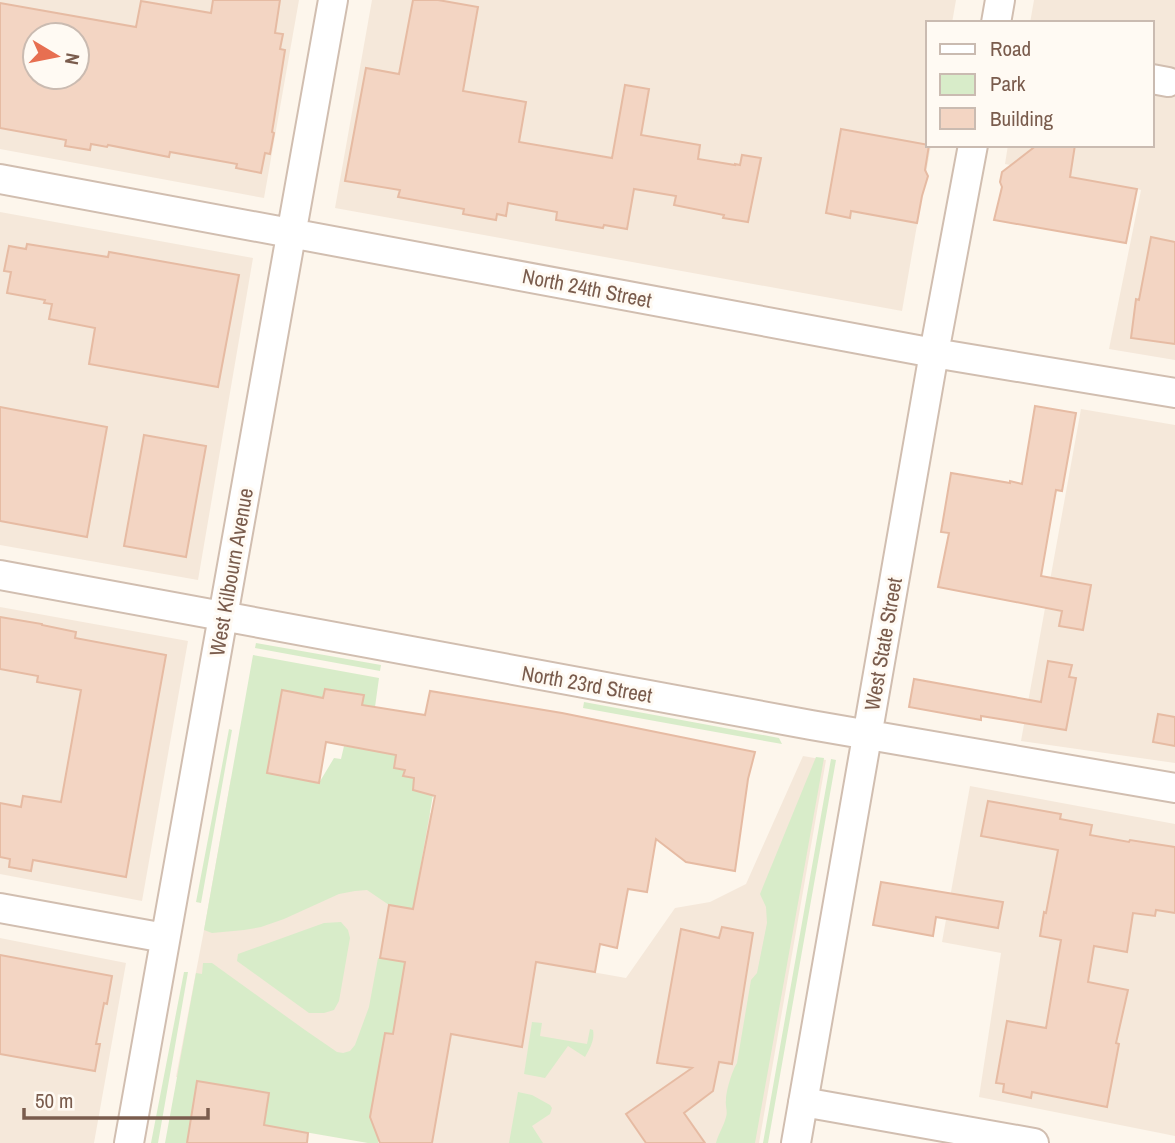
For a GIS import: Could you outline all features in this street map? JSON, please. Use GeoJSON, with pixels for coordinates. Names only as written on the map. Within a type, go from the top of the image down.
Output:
{"type":"FeatureCollection","features":[{"type":"Feature","properties":{"kind":"street","name":"West Kilbourn Avenue"},"geometry":{"type":"LineString","coordinates":[[129,1143],[332,0]]}},
{"type":"Feature","properties":{"kind":"street"},"geometry":{"type":"LineString","coordinates":[[996,21],[1000,0]]}},
{"type":"Feature","properties":{"kind":"street","name":"West State Street"},"geometry":{"type":"LineString","coordinates":[[796,1143],[973,147]]}},
{"type":"Feature","properties":{"kind":"street","name":"North 24th Street"},"geometry":{"type":"LineString","coordinates":[[0,178],[934,353],[1175,393]]}},
{"type":"Feature","properties":{"kind":"street","name":"North 23rd Street"},"geometry":{"type":"LineString","coordinates":[[0,575],[786,721],[1175,788]]}},
{"type":"Feature","properties":{"kind":"street"},"geometry":{"type":"LineString","coordinates":[[0,908],[165,938]]}},
{"type":"Feature","properties":{"kind":"street"},"geometry":{"type":"LineString","coordinates":[[803,1102],[1034,1143]]}},
{"type":"Feature","properties":{"kind":"shaded area"},"geometry":{"type":"Polygon","coordinates":[[[0,0],[299,0],[264,198],[0,149],[0,0]]]}},
{"type":"Feature","properties":{"kind":"shaded area"},"geometry":{"type":"Polygon","coordinates":[[[372,0],[956,0],[952,21],[926,21],[926,147],[931,147],[902,311],[335,208],[372,0]]]}},
{"type":"Feature","properties":{"kind":"shaded area"},"geometry":{"type":"Polygon","coordinates":[[[1034,0],[1175,0],[1175,360],[1109,349],[1141,190],[1005,164],[1008,147],[1154,147],[1154,21],[1030,21],[1034,0]]]}},
{"type":"Feature","properties":{"kind":"shaded area"},"geometry":{"type":"Polygon","coordinates":[[[0,212],[253,258],[198,580],[0,545],[0,212]]]}},
{"type":"Feature","properties":{"kind":"shaded area"},"geometry":{"type":"Polygon","coordinates":[[[1081,409],[1175,425],[1175,763],[1021,741],[1081,409]]]}},
{"type":"Feature","properties":{"kind":"shaded area"},"geometry":{"type":"Polygon","coordinates":[[[0,607],[188,641],[142,901],[0,874],[0,607]]]}},
{"type":"Feature","properties":{"kind":"shaded area"},"geometry":{"type":"Polygon","coordinates":[[[803,756],[826,760],[759,1143],[420,1143],[380,1129],[378,1143],[368,1143],[268,1093],[176,1077],[231,778],[486,823],[536,962],[626,978],[675,908],[710,902],[746,884],[803,756]]]}},
{"type":"Feature","properties":{"kind":"shaded area"},"geometry":{"type":"Polygon","coordinates":[[[970,786],[1175,824],[1175,1136],[979,1097],[1001,953],[942,942],[970,786]]]}},
{"type":"Feature","properties":{"kind":"shaded area"},"geometry":{"type":"Polygon","coordinates":[[[0,938],[126,963],[94,1143],[0,1143],[0,938]]]}},
{"type":"Feature","properties":{"kind":"green space"},"geometry":{"type":"Polygon","coordinates":[[[256,643],[381,665],[380,671],[255,648],[256,643]]]}},
{"type":"Feature","properties":{"kind":"green space"},"geometry":{"type":"Polygon","coordinates":[[[253,655],[379,678],[375,707],[362,705],[364,695],[326,689],[323,698],[282,691],[267,773],[319,783],[334,758],[341,759],[344,746],[396,755],[405,770],[403,776],[414,778],[413,790],[433,795],[413,909],[389,905],[367,890],[355,891],[339,894],[261,927],[212,933],[204,930],[253,655]]]}},
{"type":"Feature","properties":{"kind":"green space"},"geometry":{"type":"Polygon","coordinates":[[[584,702],[779,738],[782,744],[583,708],[584,702]]]}},
{"type":"Feature","properties":{"kind":"green space"},"geometry":{"type":"Polygon","coordinates":[[[229,729],[232,730],[201,903],[196,902],[229,729]]]}},
{"type":"Feature","properties":{"kind":"green space"},"geometry":{"type":"Polygon","coordinates":[[[816,757],[824,758],[755,1143],[716,1143],[727,1115],[727,1092],[737,1063],[751,980],[757,973],[767,923],[766,907],[760,894],[816,757]]]}},
{"type":"Feature","properties":{"kind":"green space"},"geometry":{"type":"Polygon","coordinates":[[[831,759],[836,760],[768,1143],[763,1143],[831,759]]]}},
{"type":"Feature","properties":{"kind":"green space"},"geometry":{"type":"Polygon","coordinates":[[[341,922],[348,930],[350,938],[339,1001],[334,1010],[309,1013],[237,961],[238,954],[324,923],[341,922]]]}},
{"type":"Feature","properties":{"kind":"green space"},"geometry":{"type":"Polygon","coordinates":[[[378,958],[405,962],[393,1034],[385,1034],[371,1117],[378,1143],[264,1125],[269,1093],[198,1081],[187,1143],[165,1143],[196,973],[202,974],[203,963],[212,963],[337,1052],[343,1053],[350,1051],[355,1045],[369,1007],[378,958]]]}},
{"type":"Feature","properties":{"kind":"green space"},"geometry":{"type":"Polygon","coordinates":[[[184,972],[188,972],[158,1143],[151,1143],[184,972]]]}},
{"type":"Feature","properties":{"kind":"green space"},"geometry":{"type":"Polygon","coordinates":[[[532,1022],[542,1023],[540,1036],[587,1044],[590,1029],[593,1030],[593,1041],[585,1057],[568,1046],[545,1078],[524,1074],[532,1022]]]}},
{"type":"Feature","properties":{"kind":"green space"},"geometry":{"type":"Polygon","coordinates":[[[518,1092],[532,1095],[552,1108],[550,1114],[532,1126],[543,1143],[509,1143],[518,1092]]]}},
{"type":"Feature","properties":{"kind":"building"},"geometry":{"type":"Polygon","coordinates":[[[213,0],[280,0],[275,33],[283,34],[280,49],[285,50],[270,154],[265,153],[261,173],[236,168],[237,164],[170,152],[169,157],[108,145],[91,144],[90,150],[65,146],[66,140],[0,128],[0,3],[136,27],[141,1],[211,13],[213,0]]]}},
{"type":"Feature","properties":{"kind":"building"},"geometry":{"type":"Polygon","coordinates":[[[413,0],[438,0],[478,7],[463,91],[526,102],[519,142],[612,158],[625,85],[649,89],[641,135],[700,145],[698,159],[740,165],[742,155],[761,158],[748,222],[674,205],[676,196],[634,189],[627,229],[556,220],[557,212],[508,203],[506,216],[497,214],[496,220],[463,214],[464,209],[398,197],[400,190],[345,181],[366,68],[399,74],[413,0]]]}},
{"type":"Feature","properties":{"kind":"building"},"geometry":{"type":"Polygon","coordinates":[[[841,129],[929,147],[925,170],[928,176],[917,223],[851,211],[850,218],[826,213],[841,129]]]}},
{"type":"Feature","properties":{"kind":"building"},"geometry":{"type":"Polygon","coordinates":[[[1034,147],[1075,147],[1070,177],[1137,189],[1126,243],[994,220],[1002,187],[1002,172],[1034,147]]]}},
{"type":"Feature","properties":{"kind":"building"},"geometry":{"type":"Polygon","coordinates":[[[1151,237],[1175,242],[1175,344],[1131,338],[1136,299],[1139,300],[1151,237]]]}},
{"type":"Feature","properties":{"kind":"building"},"geometry":{"type":"Polygon","coordinates":[[[27,244],[108,257],[109,252],[239,275],[218,387],[89,364],[95,328],[49,319],[52,304],[44,303],[45,300],[7,293],[11,272],[4,271],[9,246],[26,249],[27,244]]]}},
{"type":"Feature","properties":{"kind":"building"},"geometry":{"type":"Polygon","coordinates":[[[1035,406],[1076,413],[1062,491],[1056,490],[1041,576],[1091,585],[1083,630],[1059,626],[1062,611],[938,587],[949,533],[941,532],[951,473],[1022,484],[1035,406]]]}},
{"type":"Feature","properties":{"kind":"building"},"geometry":{"type":"Polygon","coordinates":[[[0,407],[107,427],[87,537],[0,521],[0,407]]]}},
{"type":"Feature","properties":{"kind":"building"},"geometry":{"type":"Polygon","coordinates":[[[144,435],[206,446],[186,557],[124,546],[144,435]]]}},
{"type":"Feature","properties":{"kind":"building"},"geometry":{"type":"Polygon","coordinates":[[[0,617],[76,632],[75,638],[166,655],[126,877],[33,860],[31,871],[9,867],[10,859],[0,857],[0,803],[21,807],[23,796],[61,802],[81,690],[37,682],[38,676],[0,669],[0,617]]]}},
{"type":"Feature","properties":{"kind":"building"},"geometry":{"type":"Polygon","coordinates":[[[1048,661],[1072,665],[1069,677],[1076,678],[1066,730],[981,716],[981,720],[909,707],[914,679],[1041,702],[1048,661]]]}},
{"type":"Feature","properties":{"kind":"building"},"geometry":{"type":"Polygon","coordinates":[[[325,689],[364,695],[362,705],[425,715],[430,691],[562,713],[755,752],[748,779],[735,871],[686,862],[656,839],[647,892],[628,889],[617,948],[600,944],[595,972],[536,962],[522,1047],[451,1034],[432,1143],[380,1143],[370,1117],[385,1033],[393,1034],[405,962],[380,958],[389,905],[413,909],[435,796],[413,790],[414,778],[403,776],[405,770],[394,768],[396,755],[326,742],[319,783],[267,773],[282,690],[323,698],[325,689]]]}},
{"type":"Feature","properties":{"kind":"building"},"geometry":{"type":"Polygon","coordinates":[[[1158,714],[1175,717],[1175,746],[1153,742],[1158,714]]]}},
{"type":"Feature","properties":{"kind":"building"},"geometry":{"type":"Polygon","coordinates":[[[988,801],[1061,814],[1060,819],[1092,825],[1090,835],[1175,847],[1175,913],[1156,910],[1155,916],[1133,913],[1127,952],[1094,946],[1088,982],[1128,990],[1116,1043],[1119,1044],[1107,1107],[1032,1092],[1031,1098],[1003,1092],[1004,1084],[996,1083],[1007,1021],[1046,1028],[1061,940],[1040,936],[1058,850],[981,836],[988,801]]]}},
{"type":"Feature","properties":{"kind":"building"},"geometry":{"type":"Polygon","coordinates":[[[881,882],[1003,902],[998,928],[936,917],[933,936],[873,925],[881,882]]]}},
{"type":"Feature","properties":{"kind":"building"},"geometry":{"type":"Polygon","coordinates":[[[722,927],[753,933],[732,1064],[719,1062],[713,1091],[684,1113],[705,1143],[646,1143],[626,1114],[692,1068],[657,1063],[681,929],[719,938],[722,927]]]}},
{"type":"Feature","properties":{"kind":"building"},"geometry":{"type":"Polygon","coordinates":[[[0,955],[112,976],[96,1044],[100,1044],[95,1071],[0,1054],[0,955]]]}},
{"type":"Feature","properties":{"kind":"building"},"geometry":{"type":"Polygon","coordinates":[[[197,1081],[269,1093],[264,1125],[308,1133],[307,1143],[187,1143],[197,1081]]]}}]}
